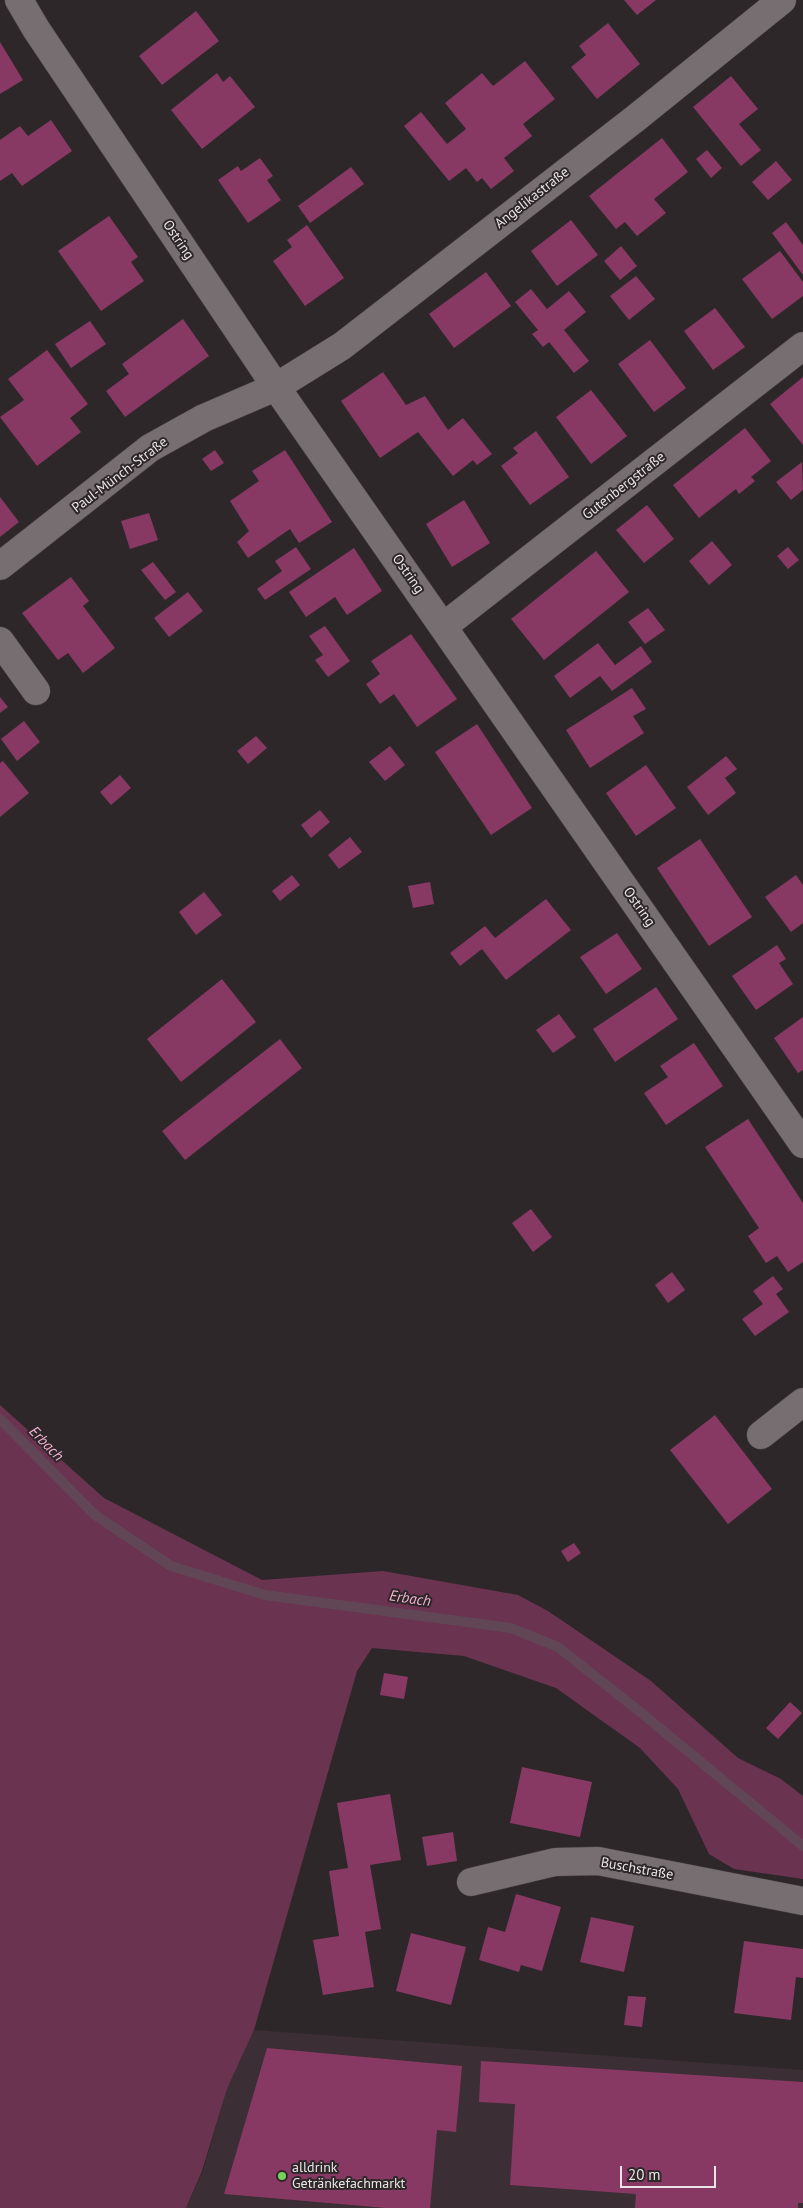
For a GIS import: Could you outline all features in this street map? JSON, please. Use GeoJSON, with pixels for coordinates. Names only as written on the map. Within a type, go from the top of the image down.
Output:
{"type":"FeatureCollection","features":[{"type":"Feature","properties":{"kind":"street","name":"Ostring"},"geometry":{"type":"LineString","coordinates":[[19,0],[41,37],[276,387],[803,1144]]}},
{"type":"Feature","properties":{"kind":"street","name":"Angelikastraße"},"geometry":{"type":"LineString","coordinates":[[276,387],[342,346],[636,118],[782,0]]}},
{"type":"Feature","properties":{"kind":"street","name":"Gutenbergstraße"},"geometry":{"type":"LineString","coordinates":[[444,626],[803,346]]}},
{"type":"Feature","properties":{"kind":"street","name":"Paul-Münch-Straße"},"geometry":{"type":"LineString","coordinates":[[0,566],[150,448],[204,418],[276,387]]}},
{"type":"Feature","properties":{"kind":"street"},"geometry":{"type":"LineString","coordinates":[[0,642],[36,691]]}},
{"type":"Feature","properties":{"kind":"street"},"geometry":{"type":"LineString","coordinates":[[761,1435],[803,1402]]}},
{"type":"Feature","properties":{"kind":"street","name":"Buschstraße"},"geometry":{"type":"LineString","coordinates":[[471,1882],[555,1862],[598,1861],[803,1900]]}},
{"type":"Feature","properties":{"kind":"shaded area"},"geometry":{"type":"Polygon","coordinates":[[[0,1405],[104,1498],[262,1580],[383,1571],[518,1595],[548,1611],[651,1681],[738,1758],[781,1779],[803,1796],[803,1879],[734,1869],[709,1854],[678,1789],[640,1748],[556,1688],[464,1656],[372,1648],[357,1671],[254,2030],[227,2089],[202,2171],[186,2208],[0,2208],[0,1405]]]}},
{"type":"Feature","properties":{"kind":"shaded area"},"geometry":{"type":"Polygon","coordinates":[[[254,2030],[803,2070],[803,2208],[186,2208],[203,2171],[227,2089],[254,2030]]]}},
{"type":"Feature","properties":{"kind":"building"},"geometry":{"type":"Polygon","coordinates":[[[624,0],[656,0],[637,15],[624,0]]]}},
{"type":"Feature","properties":{"kind":"building"},"geometry":{"type":"Polygon","coordinates":[[[196,11],[219,41],[162,85],[139,56],[196,11]]]}},
{"type":"Feature","properties":{"kind":"building"},"geometry":{"type":"Polygon","coordinates":[[[608,23],[640,64],[597,99],[571,67],[586,55],[579,46],[608,23]]]}},
{"type":"Feature","properties":{"kind":"building"},"geometry":{"type":"Polygon","coordinates":[[[0,42],[23,80],[0,94],[0,42]]]}},
{"type":"Feature","properties":{"kind":"building"},"geometry":{"type":"Polygon","coordinates":[[[525,61],[555,99],[523,124],[532,136],[504,158],[514,171],[491,189],[482,178],[477,182],[466,168],[449,181],[404,126],[421,112],[447,144],[466,129],[445,103],[482,73],[493,86],[525,61]]]}},
{"type":"Feature","properties":{"kind":"building"},"geometry":{"type":"Polygon","coordinates":[[[217,73],[223,82],[230,76],[255,107],[202,149],[171,110],[217,73]]]}},
{"type":"Feature","properties":{"kind":"building"},"geometry":{"type":"Polygon","coordinates":[[[731,76],[758,109],[739,124],[761,150],[741,166],[693,107],[731,76]]]}},
{"type":"Feature","properties":{"kind":"building"},"geometry":{"type":"Polygon","coordinates":[[[51,120],[72,151],[22,186],[12,173],[0,181],[0,140],[20,126],[28,136],[51,120]]]}},
{"type":"Feature","properties":{"kind":"building"},"geometry":{"type":"Polygon","coordinates":[[[662,138],[688,172],[654,199],[666,213],[637,236],[625,222],[616,229],[589,196],[662,138]]]}},
{"type":"Feature","properties":{"kind":"building"},"geometry":{"type":"Polygon","coordinates":[[[707,150],[722,168],[711,178],[696,159],[707,150]]]}},
{"type":"Feature","properties":{"kind":"building"},"geometry":{"type":"Polygon","coordinates":[[[260,158],[273,176],[267,180],[281,200],[248,223],[218,180],[238,166],[241,171],[260,158]]]}},
{"type":"Feature","properties":{"kind":"building"},"geometry":{"type":"Polygon","coordinates":[[[776,161],[792,180],[768,200],[752,182],[776,161]]]}},
{"type":"Feature","properties":{"kind":"building"},"geometry":{"type":"Polygon","coordinates":[[[351,167],[364,184],[310,223],[298,206],[351,167]]]}},
{"type":"Feature","properties":{"kind":"building"},"geometry":{"type":"Polygon","coordinates":[[[109,216],[138,257],[131,262],[144,281],[101,311],[58,251],[109,216]]]}},
{"type":"Feature","properties":{"kind":"building"},"geometry":{"type":"Polygon","coordinates":[[[571,220],[598,255],[557,286],[531,251],[571,220]]]}},
{"type":"Feature","properties":{"kind":"building"},"geometry":{"type":"Polygon","coordinates":[[[786,222],[803,245],[803,275],[772,233],[786,222]]]}},
{"type":"Feature","properties":{"kind":"building"},"geometry":{"type":"Polygon","coordinates":[[[307,225],[344,278],[305,306],[273,261],[292,247],[287,240],[307,225]]]}},
{"type":"Feature","properties":{"kind":"building"},"geometry":{"type":"Polygon","coordinates":[[[621,246],[637,266],[620,280],[604,261],[621,246]]]}},
{"type":"Feature","properties":{"kind":"building"},"geometry":{"type":"Polygon","coordinates":[[[780,251],[803,282],[803,296],[772,319],[742,279],[780,251]]]}},
{"type":"Feature","properties":{"kind":"building"},"geometry":{"type":"Polygon","coordinates":[[[486,272],[511,306],[454,348],[429,314],[486,272]]]}},
{"type":"Feature","properties":{"kind":"building"},"geometry":{"type":"Polygon","coordinates":[[[636,276],[655,299],[629,320],[610,296],[636,276]]]}},
{"type":"Feature","properties":{"kind":"building"},"geometry":{"type":"Polygon","coordinates":[[[531,289],[547,309],[569,291],[586,312],[564,330],[589,361],[574,373],[549,342],[543,347],[532,334],[538,330],[515,302],[531,289]]]}},
{"type":"Feature","properties":{"kind":"building"},"geometry":{"type":"Polygon","coordinates":[[[715,308],[745,347],[713,370],[684,331],[715,308]]]}},
{"type":"Feature","properties":{"kind":"building"},"geometry":{"type":"Polygon","coordinates":[[[183,319],[209,356],[125,417],[106,391],[129,374],[122,364],[183,319]]]}},
{"type":"Feature","properties":{"kind":"building"},"geometry":{"type":"Polygon","coordinates":[[[90,321],[106,344],[71,368],[55,344],[90,321]]]}},
{"type":"Feature","properties":{"kind":"building"},"geometry":{"type":"Polygon","coordinates":[[[650,340],[686,388],[654,412],[618,364],[650,340]]]}},
{"type":"Feature","properties":{"kind":"building"},"geometry":{"type":"Polygon","coordinates":[[[47,350],[88,404],[70,418],[81,432],[37,466],[0,417],[24,400],[8,379],[47,350]]]}},
{"type":"Feature","properties":{"kind":"building"},"geometry":{"type":"Polygon","coordinates":[[[383,372],[406,405],[425,396],[448,430],[463,418],[492,454],[477,465],[473,460],[453,476],[418,432],[380,458],[341,401],[383,372]]]}},
{"type":"Feature","properties":{"kind":"building"},"geometry":{"type":"Polygon","coordinates":[[[803,377],[803,445],[770,404],[803,377]]]}},
{"type":"Feature","properties":{"kind":"building"},"geometry":{"type":"Polygon","coordinates":[[[591,390],[627,436],[591,464],[556,417],[591,390]]]}},
{"type":"Feature","properties":{"kind":"building"},"geometry":{"type":"Polygon","coordinates":[[[745,428],[771,461],[751,477],[755,481],[739,494],[736,489],[699,518],[673,485],[745,428]]]}},
{"type":"Feature","properties":{"kind":"building"},"geometry":{"type":"Polygon","coordinates":[[[536,431],[569,477],[530,505],[501,466],[518,453],[513,448],[536,431]]]}},
{"type":"Feature","properties":{"kind":"building"},"geometry":{"type":"Polygon","coordinates":[[[215,450],[224,463],[211,471],[202,459],[215,450]]]}},
{"type":"Feature","properties":{"kind":"building"},"geometry":{"type":"Polygon","coordinates":[[[285,450],[332,522],[299,543],[290,529],[248,558],[237,542],[249,531],[230,501],[259,481],[252,471],[285,450]]]}},
{"type":"Feature","properties":{"kind":"building"},"geometry":{"type":"Polygon","coordinates":[[[802,462],[803,490],[791,500],[776,482],[802,462]]]}},
{"type":"Feature","properties":{"kind":"building"},"geometry":{"type":"Polygon","coordinates":[[[0,497],[19,522],[0,537],[0,497]]]}},
{"type":"Feature","properties":{"kind":"building"},"geometry":{"type":"Polygon","coordinates":[[[464,500],[490,543],[452,567],[426,524],[464,500]]]}},
{"type":"Feature","properties":{"kind":"building"},"geometry":{"type":"Polygon","coordinates":[[[647,505],[674,539],[644,563],[616,530],[647,505]]]}},
{"type":"Feature","properties":{"kind":"building"},"geometry":{"type":"Polygon","coordinates":[[[149,513],[158,540],[130,549],[121,521],[149,513]]]}},
{"type":"Feature","properties":{"kind":"building"},"geometry":{"type":"Polygon","coordinates":[[[712,541],[732,565],[709,585],[689,561],[712,541]]]}},
{"type":"Feature","properties":{"kind":"building"},"geometry":{"type":"Polygon","coordinates":[[[296,547],[311,569],[265,600],[257,589],[282,571],[275,561],[296,547]]]}},
{"type":"Feature","properties":{"kind":"building"},"geometry":{"type":"Polygon","coordinates":[[[788,547],[799,560],[788,569],[777,556],[788,547]]]}},
{"type":"Feature","properties":{"kind":"building"},"geometry":{"type":"Polygon","coordinates":[[[354,548],[382,591],[347,615],[335,597],[306,617],[289,592],[354,548]]]}},
{"type":"Feature","properties":{"kind":"building"},"geometry":{"type":"Polygon","coordinates":[[[596,551],[629,592],[544,660],[511,619],[596,551]]]}},
{"type":"Feature","properties":{"kind":"building"},"geometry":{"type":"Polygon","coordinates":[[[153,562],[176,592],[165,600],[141,570],[153,562]]]}},
{"type":"Feature","properties":{"kind":"building"},"geometry":{"type":"Polygon","coordinates":[[[71,577],[89,601],[83,606],[115,648],[83,673],[68,653],[58,660],[22,613],[71,577]]]}},
{"type":"Feature","properties":{"kind":"building"},"geometry":{"type":"Polygon","coordinates":[[[188,592],[203,611],[169,637],[154,618],[188,592]]]}},
{"type":"Feature","properties":{"kind":"building"},"geometry":{"type":"Polygon","coordinates":[[[648,608],[665,630],[645,644],[628,622],[648,608]]]}},
{"type":"Feature","properties":{"kind":"building"},"geometry":{"type":"Polygon","coordinates":[[[325,626],[350,661],[328,677],[315,660],[323,655],[309,636],[325,626]]]}},
{"type":"Feature","properties":{"kind":"building"},"geometry":{"type":"Polygon","coordinates":[[[411,634],[457,699],[417,727],[394,694],[380,704],[366,684],[380,674],[371,661],[411,634]]]}},
{"type":"Feature","properties":{"kind":"building"},"geometry":{"type":"Polygon","coordinates":[[[598,643],[615,665],[641,646],[652,662],[612,691],[600,676],[570,698],[554,676],[598,643]]]}},
{"type":"Feature","properties":{"kind":"building"},"geometry":{"type":"Polygon","coordinates":[[[632,688],[646,709],[633,716],[644,733],[590,768],[566,730],[632,688]]]}},
{"type":"Feature","properties":{"kind":"building"},"geometry":{"type":"Polygon","coordinates":[[[0,697],[8,707],[0,713],[0,697]]]}},
{"type":"Feature","properties":{"kind":"building"},"geometry":{"type":"Polygon","coordinates":[[[24,721],[40,742],[17,761],[1,739],[24,721]]]}},
{"type":"Feature","properties":{"kind":"building"},"geometry":{"type":"Polygon","coordinates":[[[477,724],[532,808],[491,835],[435,752],[477,724]]]}},
{"type":"Feature","properties":{"kind":"building"},"geometry":{"type":"Polygon","coordinates":[[[256,736],[267,748],[248,764],[237,751],[256,736]]]}},
{"type":"Feature","properties":{"kind":"building"},"geometry":{"type":"Polygon","coordinates":[[[390,746],[405,765],[385,781],[369,762],[390,746]]]}},
{"type":"Feature","properties":{"kind":"building"},"geometry":{"type":"Polygon","coordinates":[[[726,756],[737,769],[725,778],[736,793],[708,815],[687,787],[726,756]]]}},
{"type":"Feature","properties":{"kind":"building"},"geometry":{"type":"Polygon","coordinates":[[[3,761],[29,793],[0,817],[0,763],[3,761]]]}},
{"type":"Feature","properties":{"kind":"building"},"geometry":{"type":"Polygon","coordinates":[[[646,765],[676,808],[636,836],[606,793],[646,765]]]}},
{"type":"Feature","properties":{"kind":"building"},"geometry":{"type":"Polygon","coordinates":[[[120,775],[131,788],[111,805],[100,792],[120,775]]]}},
{"type":"Feature","properties":{"kind":"building"},"geometry":{"type":"Polygon","coordinates":[[[320,810],[330,822],[311,838],[301,825],[320,810]]]}},
{"type":"Feature","properties":{"kind":"building"},"geometry":{"type":"Polygon","coordinates":[[[350,837],[362,852],[339,869],[328,855],[350,837]]]}},
{"type":"Feature","properties":{"kind":"building"},"geometry":{"type":"Polygon","coordinates":[[[700,839],[752,917],[709,946],[657,868],[700,839]]]}},
{"type":"Feature","properties":{"kind":"building"},"geometry":{"type":"Polygon","coordinates":[[[292,875],[300,885],[280,901],[272,891],[292,875]]]}},
{"type":"Feature","properties":{"kind":"building"},"geometry":{"type":"Polygon","coordinates":[[[796,875],[803,885],[803,923],[791,932],[765,897],[796,875]]]}},
{"type":"Feature","properties":{"kind":"building"},"geometry":{"type":"Polygon","coordinates":[[[430,882],[434,904],[413,908],[408,886],[430,882]]]}},
{"type":"Feature","properties":{"kind":"building"},"geometry":{"type":"Polygon","coordinates":[[[204,892],[222,915],[196,935],[179,912],[204,892]]]}},
{"type":"Feature","properties":{"kind":"building"},"geometry":{"type":"Polygon","coordinates":[[[546,899],[571,930],[506,980],[482,949],[460,966],[450,953],[485,926],[495,938],[546,899]]]}},
{"type":"Feature","properties":{"kind":"building"},"geometry":{"type":"Polygon","coordinates":[[[617,933],[642,969],[606,994],[580,957],[617,933]]]}},
{"type":"Feature","properties":{"kind":"building"},"geometry":{"type":"Polygon","coordinates":[[[777,945],[786,959],[779,963],[793,984],[756,1010],[732,976],[777,945]]]}},
{"type":"Feature","properties":{"kind":"building"},"geometry":{"type":"Polygon","coordinates":[[[222,979],[256,1022],[181,1082],[147,1039],[222,979]]]}},
{"type":"Feature","properties":{"kind":"building"},"geometry":{"type":"Polygon","coordinates":[[[656,987],[678,1019],[615,1062],[593,1029],[656,987]]]}},
{"type":"Feature","properties":{"kind":"building"},"geometry":{"type":"Polygon","coordinates":[[[559,1014],[576,1037],[553,1053],[536,1030],[559,1014]]]}},
{"type":"Feature","properties":{"kind":"building"},"geometry":{"type":"Polygon","coordinates":[[[803,1017],[803,1070],[798,1073],[774,1038],[803,1017]]]}},
{"type":"Feature","properties":{"kind":"building"},"geometry":{"type":"Polygon","coordinates":[[[280,1039],[302,1068],[185,1160],[162,1131],[280,1039]]]}},
{"type":"Feature","properties":{"kind":"building"},"geometry":{"type":"Polygon","coordinates":[[[694,1043],[723,1086],[666,1125],[644,1093],[668,1077],[660,1066],[694,1043]]]}},
{"type":"Feature","properties":{"kind":"building"},"geometry":{"type":"Polygon","coordinates":[[[748,1119],[803,1203],[803,1262],[788,1272],[777,1256],[766,1263],[748,1236],[759,1228],[705,1147],[748,1119]]]}},
{"type":"Feature","properties":{"kind":"building"},"geometry":{"type":"Polygon","coordinates":[[[531,1209],[552,1237],[533,1252],[512,1223],[531,1209]]]}},
{"type":"Feature","properties":{"kind":"building"},"geometry":{"type":"Polygon","coordinates":[[[672,1272],[685,1290],[668,1303],[655,1285],[672,1272]]]}},
{"type":"Feature","properties":{"kind":"building"},"geometry":{"type":"Polygon","coordinates":[[[773,1276],[783,1289],[776,1294],[789,1312],[755,1336],[742,1319],[763,1304],[753,1291],[773,1276]]]}},
{"type":"Feature","properties":{"kind":"building"},"geometry":{"type":"Polygon","coordinates":[[[715,1415],[772,1489],[728,1524],[670,1450],[715,1415]]]}},
{"type":"Feature","properties":{"kind":"building"},"geometry":{"type":"Polygon","coordinates":[[[574,1543],[581,1553],[568,1562],[561,1551],[574,1543]]]}},
{"type":"Feature","properties":{"kind":"building"},"geometry":{"type":"Polygon","coordinates":[[[384,1673],[408,1677],[404,1699],[380,1695],[384,1673]]]}},
{"type":"Feature","properties":{"kind":"building"},"geometry":{"type":"Polygon","coordinates":[[[790,1702],[802,1713],[778,1739],[766,1728],[790,1702]]]}},
{"type":"Feature","properties":{"kind":"building"},"geometry":{"type":"Polygon","coordinates":[[[522,1767],[592,1782],[580,1837],[510,1823],[522,1767]]]}},
{"type":"Feature","properties":{"kind":"building"},"geometry":{"type":"Polygon","coordinates":[[[390,1794],[401,1860],[370,1865],[381,1929],[365,1932],[374,1987],[323,1995],[313,1940],[339,1936],[329,1871],[348,1868],[337,1803],[390,1794]]]}},
{"type":"Feature","properties":{"kind":"building"},"geometry":{"type":"Polygon","coordinates":[[[453,1832],[457,1861],[427,1866],[422,1837],[453,1832]]]}},
{"type":"Feature","properties":{"kind":"building"},"geometry":{"type":"Polygon","coordinates":[[[516,1894],[561,1907],[542,1971],[521,1965],[519,1972],[479,1960],[488,1927],[505,1932],[516,1894]]]}},
{"type":"Feature","properties":{"kind":"building"},"geometry":{"type":"Polygon","coordinates":[[[591,1917],[634,1926],[624,1972],[580,1962],[591,1917]]]}},
{"type":"Feature","properties":{"kind":"building"},"geometry":{"type":"Polygon","coordinates":[[[411,1933],[466,1947],[451,2005],[396,1991],[411,1933]]]}},
{"type":"Feature","properties":{"kind":"building"},"geometry":{"type":"Polygon","coordinates":[[[744,1941],[803,1949],[803,1978],[796,1977],[791,2020],[734,2013],[744,1941]]]}},
{"type":"Feature","properties":{"kind":"building"},"geometry":{"type":"Polygon","coordinates":[[[628,1996],[646,1997],[642,2027],[624,2025],[628,1996]]]}},
{"type":"Feature","properties":{"kind":"building"},"geometry":{"type":"Polygon","coordinates":[[[267,2048],[462,2066],[456,2132],[437,2130],[430,2208],[386,2208],[224,2194],[267,2048]]]}},
{"type":"Feature","properties":{"kind":"building"},"geometry":{"type":"Polygon","coordinates":[[[481,2061],[803,2082],[803,2203],[798,2203],[798,2208],[635,2208],[636,2194],[510,2185],[515,2104],[479,2102],[481,2061]]]}},
{"type":"Feature","properties":{"kind":"waterway","name":"Erbach"},"geometry":{"type":"LineString","coordinates":[[0,1419],[95,1515],[171,1566],[265,1595],[511,1628],[558,1647],[803,1846]]}},
{"type":"Feature","properties":{"kind":"place","name":"alldrink Getränkefachmarkt"},"geometry":{"type":"Point","coordinates":[282,2176]}}]}
